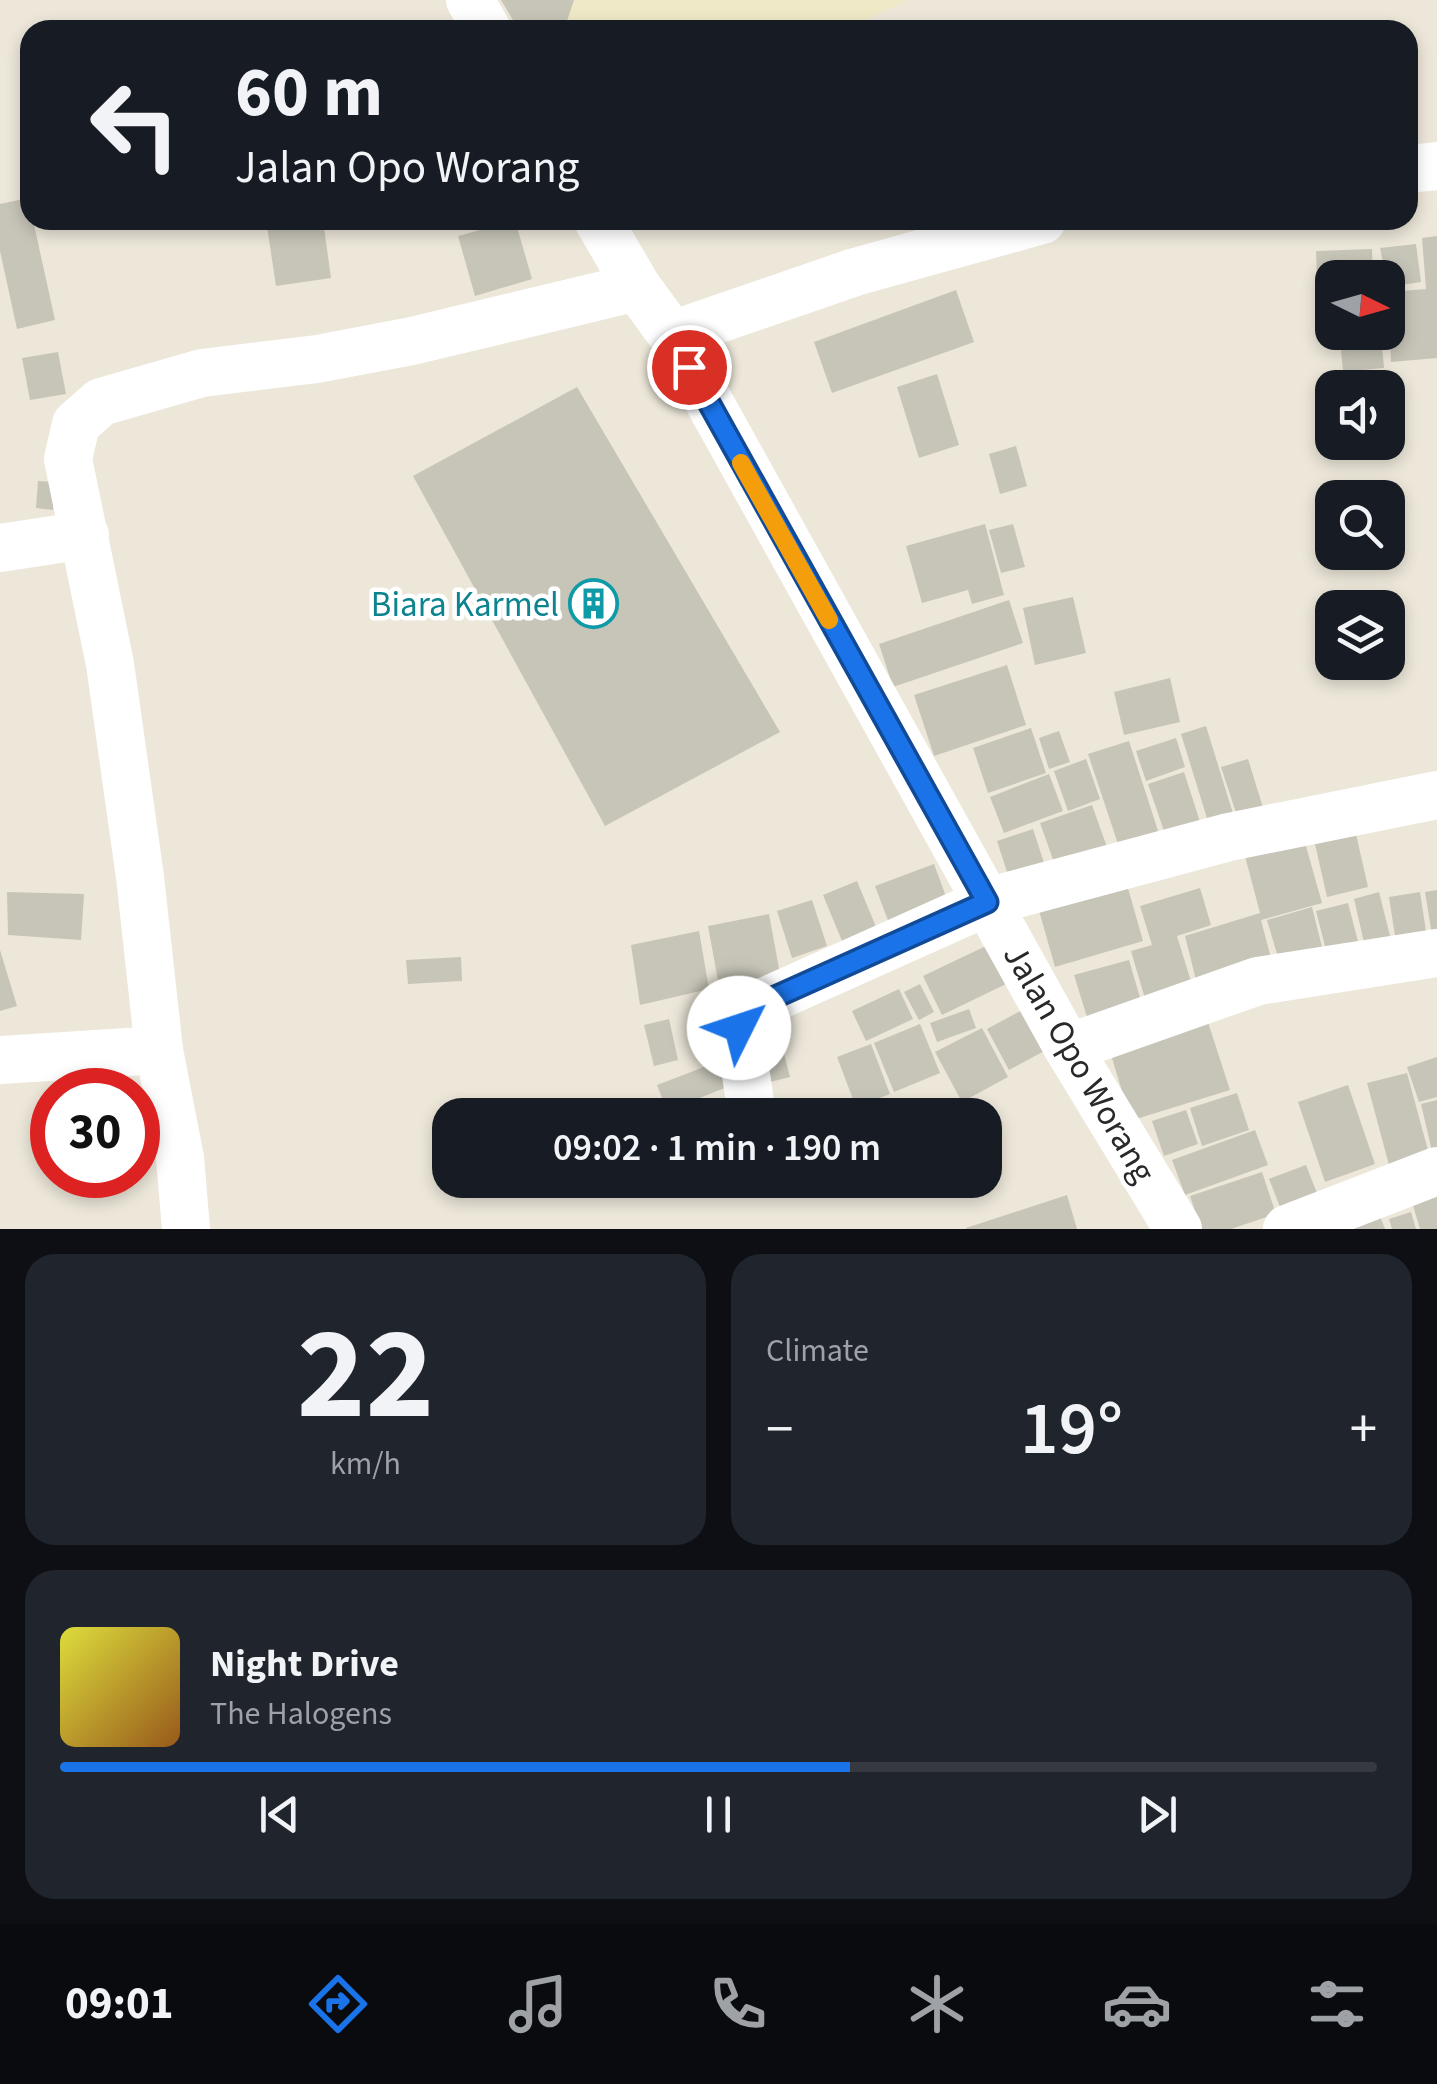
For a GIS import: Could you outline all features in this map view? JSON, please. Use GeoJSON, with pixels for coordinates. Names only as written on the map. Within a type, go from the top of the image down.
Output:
{"type":"FeatureCollection","features":[{"type":"Feature","properties":{"kind":"street","name":"Jalan Opo Worang"},"geometry":{"type":"LineString","coordinates":[[604,230],[637,287],[672,335],[1068,1048],[1178,1229]]}},
{"type":"Feature","properties":{"kind":"street"},"geometry":{"type":"LineString","coordinates":[[672,335],[856,272],[1006,230]]}},
{"type":"Feature","properties":{"kind":"street"},"geometry":{"type":"LineString","coordinates":[[186,1229],[180,1158],[159,1050],[110,664],[68,459],[76,424],[101,402],[202,373],[317,359],[637,287]]}},
{"type":"Feature","properties":{"kind":"street"},"geometry":{"type":"LineString","coordinates":[[0,548],[85,535]]}},
{"type":"Feature","properties":{"kind":"street"},"geometry":{"type":"LineString","coordinates":[[749,1098],[739,1028],[746,1010],[987,902],[1229,836],[1437,795]]}},
{"type":"Feature","properties":{"kind":"street"},"geometry":{"type":"LineString","coordinates":[[1068,1048],[1258,981],[1437,953]]}},
{"type":"Feature","properties":{"kind":"street"},"geometry":{"type":"LineString","coordinates":[[0,1060],[159,1050]]}},
{"type":"Feature","properties":{"kind":"street"},"geometry":{"type":"LineString","coordinates":[[1288,1229],[1437,1171]]}},
{"type":"Feature","properties":{"kind":"shaded area"},"geometry":{"type":"Polygon","coordinates":[[[506,0],[908,0],[866,20],[518,20],[506,0]]]}},
{"type":"Feature","properties":{"kind":"building"},"geometry":{"type":"Polygon","coordinates":[[[501,0],[574,0],[567,20],[513,20],[501,0]]]}},
{"type":"Feature","properties":{"kind":"building"},"geometry":{"type":"Polygon","coordinates":[[[20,200],[20,230],[35,230],[55,320],[17,329],[0,251],[0,204],[20,200]]]}},
{"type":"Feature","properties":{"kind":"building"},"geometry":{"type":"Polygon","coordinates":[[[268,230],[324,230],[331,278],[276,286],[268,230]]]}},
{"type":"Feature","properties":{"kind":"building"},"geometry":{"type":"Polygon","coordinates":[[[479,230],[518,230],[532,279],[475,296],[458,236],[479,230]]]}},
{"type":"Feature","properties":{"kind":"building"},"geometry":{"type":"Polygon","coordinates":[[[1437,236],[1437,358],[1391,362],[1390,350],[1405,350],[1405,291],[1426,289],[1422,238],[1437,236]]]}},
{"type":"Feature","properties":{"kind":"building"},"geometry":{"type":"Polygon","coordinates":[[[1416,244],[1421,282],[1405,284],[1405,260],[1382,260],[1380,248],[1416,244]]]}},
{"type":"Feature","properties":{"kind":"building"},"geometry":{"type":"Polygon","coordinates":[[[1372,249],[1372,260],[1316,260],[1316,251],[1372,249]]]}},
{"type":"Feature","properties":{"kind":"building"},"geometry":{"type":"Polygon","coordinates":[[[956,290],[974,342],[832,393],[814,342],[956,290]]]}},
{"type":"Feature","properties":{"kind":"building"},"geometry":{"type":"Polygon","coordinates":[[[1341,350],[1382,350],[1384,368],[1343,370],[1341,350]]]}},
{"type":"Feature","properties":{"kind":"building"},"geometry":{"type":"Polygon","coordinates":[[[58,352],[66,394],[30,400],[22,358],[58,352]]]}},
{"type":"Feature","properties":{"kind":"building"},"geometry":{"type":"Polygon","coordinates":[[[937,374],[959,445],[919,458],[897,387],[937,374]]]}},
{"type":"Feature","properties":{"kind":"building","name":"Biara Karmel"},"geometry":{"type":"Polygon","coordinates":[[[577,387],[780,732],[605,826],[413,476],[577,387]]]}},
{"type":"Feature","properties":{"kind":"building"},"geometry":{"type":"Polygon","coordinates":[[[1016,446],[1027,486],[1000,494],[989,454],[1016,446]]]}},
{"type":"Feature","properties":{"kind":"building"},"geometry":{"type":"Polygon","coordinates":[[[38,481],[55,482],[53,510],[36,508],[38,481]]]}},
{"type":"Feature","properties":{"kind":"building"},"geometry":{"type":"Polygon","coordinates":[[[985,524],[1004,595],[972,604],[968,590],[922,603],[906,546],[985,524]]]}},
{"type":"Feature","properties":{"kind":"building"},"geometry":{"type":"Polygon","coordinates":[[[1013,524],[1025,567],[1001,573],[989,530],[1013,524]]]}},
{"type":"Feature","properties":{"kind":"building"},"geometry":{"type":"Polygon","coordinates":[[[1073,597],[1086,653],[1035,665],[1023,608],[1073,597]]]}},
{"type":"Feature","properties":{"kind":"building"},"geometry":{"type":"Polygon","coordinates":[[[1009,600],[1023,643],[893,687],[879,644],[1009,600]]]}},
{"type":"Feature","properties":{"kind":"building"},"geometry":{"type":"Polygon","coordinates":[[[1007,665],[1026,725],[934,756],[914,695],[1007,665]]]}},
{"type":"Feature","properties":{"kind":"building"},"geometry":{"type":"Polygon","coordinates":[[[1170,678],[1180,722],[1124,735],[1114,692],[1170,678]]]}},
{"type":"Feature","properties":{"kind":"building"},"geometry":{"type":"Polygon","coordinates":[[[1206,726],[1235,820],[1210,828],[1181,734],[1206,726]]]}},
{"type":"Feature","properties":{"kind":"building"},"geometry":{"type":"Polygon","coordinates":[[[1031,728],[1046,773],[988,793],[973,748],[1031,728]]]}},
{"type":"Feature","properties":{"kind":"building"},"geometry":{"type":"Polygon","coordinates":[[[1059,731],[1070,762],[1049,769],[1039,738],[1059,731]]]}},
{"type":"Feature","properties":{"kind":"building"},"geometry":{"type":"Polygon","coordinates":[[[1176,738],[1185,767],[1146,781],[1136,751],[1176,738]]]}},
{"type":"Feature","properties":{"kind":"building"},"geometry":{"type":"Polygon","coordinates":[[[1129,741],[1160,837],[1120,850],[1088,754],[1129,741]]]}},
{"type":"Feature","properties":{"kind":"building"},"geometry":{"type":"Polygon","coordinates":[[[1086,759],[1100,799],[1068,811],[1054,771],[1086,759]]]}},
{"type":"Feature","properties":{"kind":"building"},"geometry":{"type":"Polygon","coordinates":[[[1248,759],[1265,814],[1239,822],[1221,767],[1248,759]]]}},
{"type":"Feature","properties":{"kind":"building"},"geometry":{"type":"Polygon","coordinates":[[[1184,772],[1202,828],[1167,840],[1148,784],[1184,772]]]}},
{"type":"Feature","properties":{"kind":"building"},"geometry":{"type":"Polygon","coordinates":[[[1049,774],[1063,811],[1004,833],[990,797],[1049,774]]]}},
{"type":"Feature","properties":{"kind":"building"},"geometry":{"type":"Polygon","coordinates":[[[1092,805],[1108,850],[1056,868],[1040,823],[1092,805]]]}},
{"type":"Feature","properties":{"kind":"building"},"geometry":{"type":"Polygon","coordinates":[[[1033,829],[1046,869],[1010,881],[997,841],[1033,829]]]}},
{"type":"Feature","properties":{"kind":"building"},"geometry":{"type":"Polygon","coordinates":[[[1356,834],[1368,887],[1327,897],[1315,844],[1356,834]]]}},
{"type":"Feature","properties":{"kind":"building"},"geometry":{"type":"Polygon","coordinates":[[[1304,839],[1322,903],[1261,920],[1273,966],[1197,984],[1185,936],[1260,913],[1245,856],[1304,839]]]}},
{"type":"Feature","properties":{"kind":"building"},"geometry":{"type":"Polygon","coordinates":[[[934,864],[948,902],[889,923],[875,886],[934,864]]]}},
{"type":"Feature","properties":{"kind":"building"},"geometry":{"type":"Polygon","coordinates":[[[857,881],[881,939],[847,953],[823,895],[857,881]]]}},
{"type":"Feature","properties":{"kind":"building"},"geometry":{"type":"Polygon","coordinates":[[[1126,881],[1143,941],[1055,967],[1038,907],[1126,881]]]}},
{"type":"Feature","properties":{"kind":"building"},"geometry":{"type":"Polygon","coordinates":[[[1200,888],[1211,925],[1177,936],[1193,988],[1146,1002],[1131,951],[1152,945],[1140,906],[1200,888]]]}},
{"type":"Feature","properties":{"kind":"building"},"geometry":{"type":"Polygon","coordinates":[[[1437,890],[1437,940],[1433,941],[1425,892],[1437,890]]]}},
{"type":"Feature","properties":{"kind":"building"},"geometry":{"type":"Polygon","coordinates":[[[7,892],[84,894],[81,940],[8,935],[7,892]]]}},
{"type":"Feature","properties":{"kind":"building"},"geometry":{"type":"Polygon","coordinates":[[[1379,892],[1392,944],[1366,951],[1354,899],[1379,892]]]}},
{"type":"Feature","properties":{"kind":"building"},"geometry":{"type":"Polygon","coordinates":[[[1420,892],[1427,938],[1396,942],[1389,897],[1420,892]]]}},
{"type":"Feature","properties":{"kind":"building"},"geometry":{"type":"Polygon","coordinates":[[[812,900],[827,946],[792,958],[777,911],[812,900]]]}},
{"type":"Feature","properties":{"kind":"building"},"geometry":{"type":"Polygon","coordinates":[[[1348,903],[1360,949],[1328,958],[1316,911],[1348,903]]]}},
{"type":"Feature","properties":{"kind":"building"},"geometry":{"type":"Polygon","coordinates":[[[1312,907],[1326,963],[1283,974],[1267,920],[1312,907]]]}},
{"type":"Feature","properties":{"kind":"building"},"geometry":{"type":"Polygon","coordinates":[[[769,914],[780,974],[719,986],[708,926],[769,914]]]}},
{"type":"Feature","properties":{"kind":"building"},"geometry":{"type":"Polygon","coordinates":[[[699,931],[709,989],[640,1005],[631,945],[699,931]]]}},
{"type":"Feature","properties":{"kind":"building"},"geometry":{"type":"Polygon","coordinates":[[[988,945],[1006,984],[942,1015],[923,976],[988,945]]]}},
{"type":"Feature","properties":{"kind":"building"},"geometry":{"type":"Polygon","coordinates":[[[0,950],[17,1006],[0,1011],[0,950]]]}},
{"type":"Feature","properties":{"kind":"building"},"geometry":{"type":"Polygon","coordinates":[[[461,957],[462,981],[408,984],[406,960],[461,957]]]}},
{"type":"Feature","properties":{"kind":"building"},"geometry":{"type":"Polygon","coordinates":[[[1129,960],[1141,1001],[1087,1017],[1074,975],[1129,960]]]}},
{"type":"Feature","properties":{"kind":"building"},"geometry":{"type":"Polygon","coordinates":[[[920,984],[934,1012],[919,1020],[904,992],[920,984]]]}},
{"type":"Feature","properties":{"kind":"building"},"geometry":{"type":"Polygon","coordinates":[[[899,989],[913,1019],[866,1041],[852,1011],[899,989]]]}},
{"type":"Feature","properties":{"kind":"building"},"geometry":{"type":"Polygon","coordinates":[[[1026,1008],[1048,1049],[1009,1070],[987,1029],[1026,1008]]]}},
{"type":"Feature","properties":{"kind":"building"},"geometry":{"type":"Polygon","coordinates":[[[969,1009],[976,1028],[937,1042],[930,1023],[969,1009]]]}},
{"type":"Feature","properties":{"kind":"building"},"geometry":{"type":"Polygon","coordinates":[[[1205,1013],[1230,1090],[1136,1119],[1122,1091],[1108,1045],[1205,1013]]]}},
{"type":"Feature","properties":{"kind":"building"},"geometry":{"type":"Polygon","coordinates":[[[669,1019],[678,1060],[654,1066],[644,1025],[669,1019]]]}},
{"type":"Feature","properties":{"kind":"building"},"geometry":{"type":"Polygon","coordinates":[[[920,1024],[940,1073],[894,1092],[874,1043],[920,1024]]]}},
{"type":"Feature","properties":{"kind":"building"},"geometry":{"type":"Polygon","coordinates":[[[982,1028],[1008,1077],[969,1098],[960,1098],[935,1052],[982,1028]]]}},
{"type":"Feature","properties":{"kind":"building"},"geometry":{"type":"Polygon","coordinates":[[[871,1044],[890,1094],[853,1098],[837,1057],[871,1044]]]}},
{"type":"Feature","properties":{"kind":"building"},"geometry":{"type":"Polygon","coordinates":[[[782,1046],[790,1077],[762,1084],[755,1052],[782,1046]]]}},
{"type":"Feature","properties":{"kind":"building"},"geometry":{"type":"Polygon","coordinates":[[[1437,1057],[1437,1097],[1419,1102],[1407,1067],[1437,1057]]]}},
{"type":"Feature","properties":{"kind":"building"},"geometry":{"type":"Polygon","coordinates":[[[717,1062],[727,1087],[700,1098],[662,1098],[657,1085],[717,1062]]]}},
{"type":"Feature","properties":{"kind":"building"},"geometry":{"type":"Polygon","coordinates":[[[1407,1073],[1429,1154],[1389,1165],[1367,1083],[1407,1073]]]}},
{"type":"Feature","properties":{"kind":"building"},"geometry":{"type":"Polygon","coordinates":[[[1348,1085],[1375,1164],[1325,1182],[1298,1102],[1348,1085]]]}},
{"type":"Feature","properties":{"kind":"building"},"geometry":{"type":"Polygon","coordinates":[[[1237,1093],[1249,1130],[1202,1146],[1190,1108],[1237,1093]]]}},
{"type":"Feature","properties":{"kind":"building"},"geometry":{"type":"Polygon","coordinates":[[[1437,1100],[1437,1149],[1432,1151],[1421,1104],[1437,1100]]]}},
{"type":"Feature","properties":{"kind":"building"},"geometry":{"type":"Polygon","coordinates":[[[1186,1110],[1198,1144],[1164,1156],[1152,1121],[1186,1110]]]}},
{"type":"Feature","properties":{"kind":"building"},"geometry":{"type":"Polygon","coordinates":[[[1255,1130],[1268,1165],[1185,1195],[1172,1160],[1255,1130]]]}},
{"type":"Feature","properties":{"kind":"building"},"geometry":{"type":"Polygon","coordinates":[[[1306,1165],[1317,1193],[1280,1207],[1269,1179],[1306,1165]]]}},
{"type":"Feature","properties":{"kind":"building"},"geometry":{"type":"Polygon","coordinates":[[[1262,1172],[1276,1214],[1231,1229],[1201,1229],[1190,1196],[1262,1172]]]}},
{"type":"Feature","properties":{"kind":"building"},"geometry":{"type":"Polygon","coordinates":[[[1067,1195],[1077,1229],[966,1229],[966,1228],[1067,1195]]]}},
{"type":"Feature","properties":{"kind":"building"},"geometry":{"type":"Polygon","coordinates":[[[1437,1195],[1437,1229],[1420,1229],[1412,1202],[1437,1195]]]}},
{"type":"Feature","properties":{"kind":"building"},"geometry":{"type":"Polygon","coordinates":[[[1378,1211],[1385,1229],[1335,1229],[1378,1211]]]}},
{"type":"Feature","properties":{"kind":"building"},"geometry":{"type":"Polygon","coordinates":[[[1411,1212],[1416,1229],[1392,1229],[1389,1219],[1411,1212]]]}},
{"type":"Feature","properties":{"kind":"slow traffic"},"geometry":{"type":"LineString","coordinates":[[741,463],[829,620]]}},
{"type":"Feature","properties":{"kind":"place","name":"Biara Karmel"},"geometry":{"type":"Point","coordinates":[594,604]}},
{"type":"Feature","properties":{"kind":"route"},"geometry":{"type":"LineString","coordinates":[[689,367],[987,902],[746,1010],[739,1028]]}}]}
